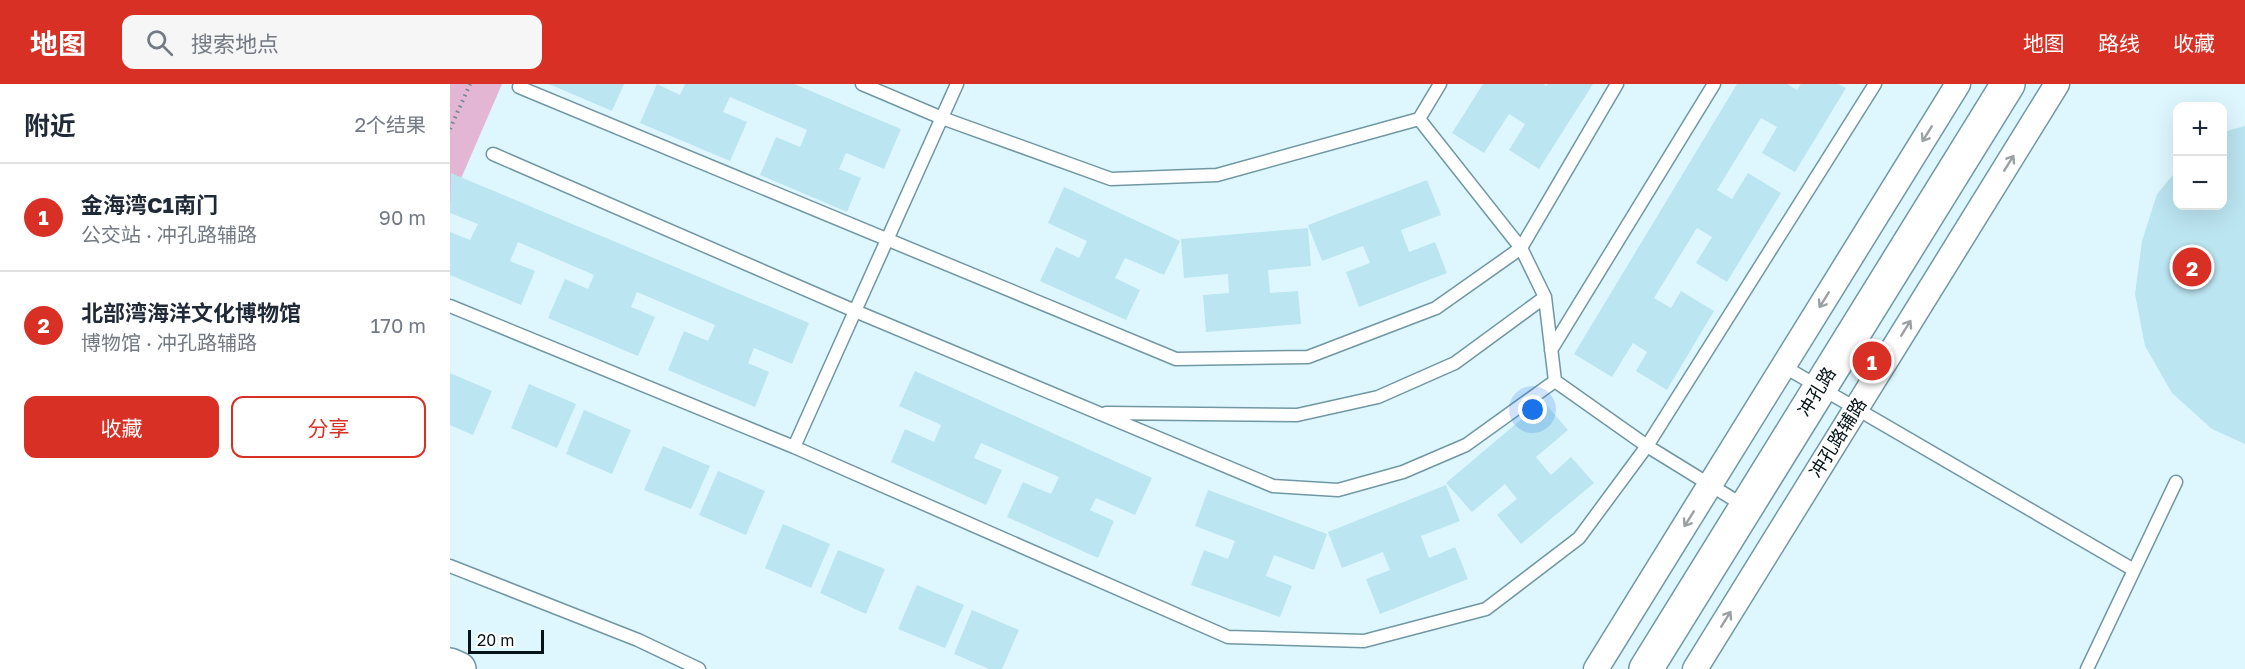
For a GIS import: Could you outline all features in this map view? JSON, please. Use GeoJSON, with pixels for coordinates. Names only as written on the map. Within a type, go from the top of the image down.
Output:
{"type":"FeatureCollection","features":[{"type":"Feature","properties":{"kind":"main road","name":"冲孔路"},"geometry":{"type":"LineString","coordinates":[[1646,669],[2008,84]]}},
{"type":"Feature","properties":{"kind":"main road"},"geometry":{"type":"LineString","coordinates":[[450,665],[459,669]]}},
{"type":"Feature","properties":{"kind":"street"},"geometry":{"type":"LineString","coordinates":[[1596,669],[1958,84]]}},
{"type":"Feature","properties":{"kind":"street","name":"冲孔路辅路"},"geometry":{"type":"LineString","coordinates":[[1695,669],[2057,84]]}},
{"type":"Feature","properties":{"kind":"lane"},"geometry":{"type":"LineString","coordinates":[[862,84],[942,118],[1111,179],[1217,175],[1419,119],[1440,84]]}},
{"type":"Feature","properties":{"kind":"lane"},"geometry":{"type":"LineString","coordinates":[[794,447],[957,84]]}},
{"type":"Feature","properties":{"kind":"lane"},"geometry":{"type":"LineString","coordinates":[[519,87],[1176,359],[1308,357],[1436,308],[1521,248],[1617,84]]}},
{"type":"Feature","properties":{"kind":"lane"},"geometry":{"type":"LineString","coordinates":[[1551,350],[1714,84]]}},
{"type":"Feature","properties":{"kind":"lane"},"geometry":{"type":"LineString","coordinates":[[450,306],[794,447],[1228,637],[1364,641],[1486,609],[1579,538],[1647,446],[1875,84]]}},
{"type":"Feature","properties":{"kind":"lane"},"geometry":{"type":"LineString","coordinates":[[1419,119],[1521,248],[1545,297],[1555,381],[1647,446],[1746,507]]}},
{"type":"Feature","properties":{"kind":"lane"},"geometry":{"type":"LineString","coordinates":[[493,154],[855,311],[1273,486],[1338,490],[1403,472],[1466,445],[1555,381]]}},
{"type":"Feature","properties":{"kind":"lane"},"geometry":{"type":"LineString","coordinates":[[1098,412],[1297,415],[1378,397],[1455,363],[1545,297]]}},
{"type":"Feature","properties":{"kind":"lane"},"geometry":{"type":"LineString","coordinates":[[1783,366],[2134,570]]}},
{"type":"Feature","properties":{"kind":"lane"},"geometry":{"type":"LineString","coordinates":[[2088,669],[2176,482]]}},
{"type":"Feature","properties":{"kind":"lane"},"geometry":{"type":"LineString","coordinates":[[450,566],[638,640],[699,669]]}},
{"type":"Feature","properties":{"kind":"path"},"geometry":{"type":"LineString","coordinates":[[450,129],[470,84]]}},
{"type":"Feature","properties":{"kind":"shaded area"},"geometry":{"type":"Polygon","coordinates":[[[450,84],[502,84],[450,204],[450,84]]]}},
{"type":"Feature","properties":{"kind":"building"},"geometry":{"type":"Polygon","coordinates":[[[549,84],[624,84],[612,111],[549,84]]]}},
{"type":"Feature","properties":{"kind":"building"},"geometry":{"type":"Polygon","coordinates":[[[657,84],[680,95],[685,84],[794,84],[901,129],[884,169],[846,153],[839,169],[861,178],[847,212],[760,175],[776,137],[800,147],[807,130],[730,97],[723,112],[747,122],[730,161],[640,123],[657,84]]]}},
{"type":"Feature","properties":{"kind":"building"},"geometry":{"type":"Polygon","coordinates":[[[1483,84],[1543,84],[1546,86],[1548,84],[1593,84],[1539,169],[1509,150],[1525,124],[1509,114],[1484,153],[1452,133],[1483,84]]]}},
{"type":"Feature","properties":{"kind":"building"},"geometry":{"type":"Polygon","coordinates":[[[1737,84],[1787,84],[1797,90],[1801,84],[1838,84],[1846,88],[1795,172],[1762,153],[1777,127],[1761,118],[1717,190],[1732,199],[1748,173],[1781,193],[1727,282],[1696,263],[1712,237],[1697,228],[1654,298],[1671,308],[1681,291],[1714,311],[1667,390],[1636,371],[1647,352],[1633,343],[1612,377],[1574,354],[1737,84]]]}},
{"type":"Feature","properties":{"kind":"building"},"geometry":{"type":"Polygon","coordinates":[[[2245,126],[2245,444],[2212,429],[2172,393],[2145,346],[2135,294],[2142,241],[2157,194],[2173,175],[2173,210],[2227,210],[2227,132],[2245,126]]]}},
{"type":"Feature","properties":{"kind":"building"},"geometry":{"type":"Polygon","coordinates":[[[451,173],[809,323],[792,364],[754,348],[748,363],[769,372],[755,407],[668,370],[684,331],[708,341],[715,325],[637,292],[631,307],[655,317],[638,356],[548,318],[565,279],[588,289],[594,275],[518,242],[510,261],[535,271],[521,305],[450,275],[450,232],[470,240],[478,224],[450,213],[451,173]]]}},
{"type":"Feature","properties":{"kind":"building"},"geometry":{"type":"Polygon","coordinates":[[[1427,180],[1441,215],[1401,230],[1409,252],[1435,242],[1447,273],[1359,307],[1346,272],[1370,263],[1363,246],[1322,261],[1308,225],[1427,180]]]}},
{"type":"Feature","properties":{"kind":"building"},"geometry":{"type":"Polygon","coordinates":[[[1064,187],[1180,241],[1164,275],[1125,258],[1115,278],[1140,290],[1126,320],[1040,281],[1056,247],[1079,258],[1087,241],[1048,223],[1064,187]]]}},
{"type":"Feature","properties":{"kind":"building"},"geometry":{"type":"Polygon","coordinates":[[[1308,228],[1311,266],[1268,270],[1270,293],[1298,291],[1301,324],[1206,332],[1203,295],[1229,293],[1228,274],[1184,278],[1181,239],[1308,228]]]}},
{"type":"Feature","properties":{"kind":"building"},"geometry":{"type":"Polygon","coordinates":[[[915,371],[1152,478],[1135,515],[1096,498],[1090,510],[1114,521],[1098,558],[1007,517],[1023,482],[1051,494],[1059,477],[981,443],[974,458],[1002,470],[986,505],[891,462],[905,429],[934,442],[941,425],[899,406],[915,371]]]}},
{"type":"Feature","properties":{"kind":"building"},"geometry":{"type":"Polygon","coordinates":[[[450,373],[492,391],[473,435],[450,425],[450,373]]]}},
{"type":"Feature","properties":{"kind":"building"},"geometry":{"type":"Polygon","coordinates":[[[529,384],[576,404],[557,448],[511,428],[529,384]]]}},
{"type":"Feature","properties":{"kind":"building"},"geometry":{"type":"Polygon","coordinates":[[[1543,401],[1568,430],[1536,457],[1551,475],[1571,457],[1594,483],[1521,544],[1497,515],[1517,499],[1505,484],[1472,512],[1446,483],[1543,401]]]}},
{"type":"Feature","properties":{"kind":"building"},"geometry":{"type":"Polygon","coordinates":[[[584,410],[631,430],[612,474],[566,454],[584,410]]]}},
{"type":"Feature","properties":{"kind":"building"},"geometry":{"type":"Polygon","coordinates":[[[663,446],[710,466],[691,509],[644,490],[663,446]]]}},
{"type":"Feature","properties":{"kind":"building"},"geometry":{"type":"Polygon","coordinates":[[[718,471],[765,491],[746,535],[699,515],[718,471]]]}},
{"type":"Feature","properties":{"kind":"building"},"geometry":{"type":"Polygon","coordinates":[[[1446,485],[1460,521],[1421,536],[1429,558],[1455,547],[1468,579],[1380,614],[1366,579],[1390,570],[1383,552],[1342,568],[1328,532],[1446,485]]]}},
{"type":"Feature","properties":{"kind":"building"},"geometry":{"type":"Polygon","coordinates":[[[1208,490],[1327,534],[1314,570],[1274,555],[1266,576],[1292,586],[1280,617],[1191,585],[1204,550],[1228,559],[1235,541],[1195,526],[1208,490]]]}},
{"type":"Feature","properties":{"kind":"building"},"geometry":{"type":"Polygon","coordinates":[[[783,524],[830,544],[811,588],[765,568],[783,524]]]}},
{"type":"Feature","properties":{"kind":"building"},"geometry":{"type":"Polygon","coordinates":[[[838,550],[885,569],[866,614],[820,593],[838,550]]]}},
{"type":"Feature","properties":{"kind":"building"},"geometry":{"type":"Polygon","coordinates":[[[917,585],[964,605],[945,648],[898,629],[917,585]]]}},
{"type":"Feature","properties":{"kind":"building"},"geometry":{"type":"Polygon","coordinates":[[[972,610],[1019,630],[1002,669],[989,669],[954,654],[972,610]]]}},
{"type":"Feature","properties":{"kind":"place","name":"北部湾海洋文化博物馆"},"geometry":{"type":"Point","coordinates":[2192,267]}},
{"type":"Feature","properties":{"kind":"place","name":"金海湾C1南门"},"geometry":{"type":"Point","coordinates":[1872,361]}}]}
